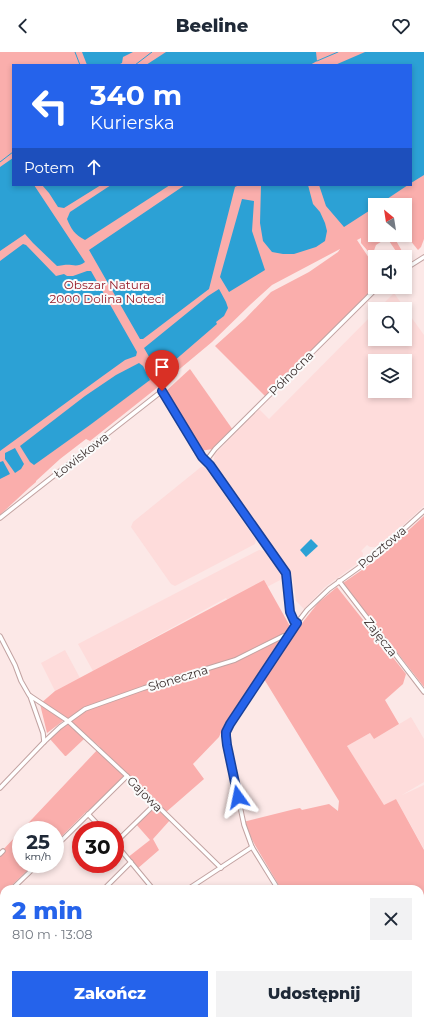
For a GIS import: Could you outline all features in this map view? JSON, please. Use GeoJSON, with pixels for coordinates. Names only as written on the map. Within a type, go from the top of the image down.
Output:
{"type":"FeatureCollection","features":[{"type":"Feature","properties":{"kind":"street"},"geometry":{"type":"LineString","coordinates":[[412,265],[424,257]]}},
{"type":"Feature","properties":{"kind":"street","name":"Północna"},"geometry":{"type":"LineString","coordinates":[[206,461],[215,449],[371,294]]}},
{"type":"Feature","properties":{"kind":"street","name":"Łowiskowa"},"geometry":{"type":"LineString","coordinates":[[0,518],[162,391],[202,457],[206,461]]}},
{"type":"Feature","properties":{"kind":"street"},"geometry":{"type":"LineString","coordinates":[[206,461],[215,471],[286,573],[290,612],[294,621],[297,623]]}},
{"type":"Feature","properties":{"kind":"street","name":"Pocztowa"},"geometry":{"type":"LineString","coordinates":[[276,885],[252,847],[244,825],[227,745],[226,732],[288,635],[307,610],[339,581],[372,558],[424,511]]}},
{"type":"Feature","properties":{"kind":"street","name":"Zajęcza"},"geometry":{"type":"LineString","coordinates":[[339,581],[424,692]]}},
{"type":"Feature","properties":{"kind":"street","name":"Słoneczna"},"geometry":{"type":"LineString","coordinates":[[0,788],[44,742],[68,721],[85,709],[144,688],[235,660],[283,636],[288,635]]}},
{"type":"Feature","properties":{"kind":"street"},"geometry":{"type":"LineString","coordinates":[[0,636],[2,644],[19,672],[21,681],[29,695],[43,733],[44,742]]}},
{"type":"Feature","properties":{"kind":"street"},"geometry":{"type":"LineString","coordinates":[[29,695],[68,721]]}},
{"type":"Feature","properties":{"kind":"street","name":"Gajowa"},"geometry":{"type":"LineString","coordinates":[[68,721],[127,776],[221,868]]}},
{"type":"Feature","properties":{"kind":"street"},"geometry":{"type":"LineString","coordinates":[[64,838],[127,776]]}},
{"type":"Feature","properties":{"kind":"street"},"geometry":{"type":"LineString","coordinates":[[124,834],[155,804]]}},
{"type":"Feature","properties":{"kind":"street"},"geometry":{"type":"LineString","coordinates":[[88,814],[95,821]]}},
{"type":"Feature","properties":{"kind":"street"},"geometry":{"type":"LineString","coordinates":[[194,885],[252,847]]}},
{"type":"Feature","properties":{"kind":"street"},"geometry":{"type":"LineString","coordinates":[[124,854],[150,885]]}},
{"type":"Feature","properties":{"kind":"street"},"geometry":{"type":"LineString","coordinates":[[108,885],[131,862]]}},
{"type":"Feature","properties":{"kind":"street"},"geometry":{"type":"LineString","coordinates":[[16,885],[29,873]]}},
{"type":"Feature","properties":{"kind":"shaded area"},"geometry":{"type":"Polygon","coordinates":[[[393,294],[395,294],[400,302],[385,302],[393,294]]]}},
{"type":"Feature","properties":{"kind":"shaded area"},"geometry":{"type":"Polygon","coordinates":[[[412,318],[424,335],[424,506],[379,547],[370,547],[367,545],[361,551],[363,553],[362,560],[325,587],[304,609],[296,601],[292,575],[213,463],[215,454],[259,409],[269,419],[368,319],[368,346],[412,346],[412,318]]]}},
{"type":"Feature","properties":{"kind":"shaded area"},"geometry":{"type":"Polygon","coordinates":[[[201,467],[205,467],[256,540],[255,544],[175,586],[171,584],[131,527],[133,522],[201,467]]]}},
{"type":"Feature","properties":{"kind":"shaded area"},"geometry":{"type":"Polygon","coordinates":[[[259,550],[265,551],[284,578],[231,606],[226,598],[93,671],[78,644],[259,550]]]}},
{"type":"Feature","properties":{"kind":"shaded area"},"geometry":{"type":"Polygon","coordinates":[[[65,650],[80,678],[55,691],[41,663],[65,650]]]}},
{"type":"Feature","properties":{"kind":"shaded area"},"geometry":{"type":"Polygon","coordinates":[[[411,717],[424,739],[424,782],[402,795],[424,785],[424,849],[396,799],[384,806],[347,746],[370,733],[374,739],[411,717]]]}},
{"type":"Feature","properties":{"kind":"green space","name":"Obszar Natura 2000 Dolina Noteci"},"geometry":{"type":"Polygon","coordinates":[[[0,52],[424,52],[424,239],[421,247],[418,250],[412,242],[412,198],[368,198],[368,242],[381,242],[376,245],[374,250],[368,250],[368,251],[361,243],[361,238],[357,240],[368,256],[368,294],[266,397],[215,346],[245,319],[271,292],[309,272],[338,252],[340,249],[272,285],[212,342],[90,441],[86,439],[60,459],[0,515],[0,52]]]}},
{"type":"Feature","properties":{"kind":"green space","name":"Obszar Natura 2000 Dolina Noteci"},"geometry":{"type":"Polygon","coordinates":[[[390,242],[397,242],[401,250],[395,250],[390,242]]]}},
{"type":"Feature","properties":{"kind":"green space"},"geometry":{"type":"Polygon","coordinates":[[[190,369],[233,430],[213,449],[200,451],[166,391],[190,369]]]}},
{"type":"Feature","properties":{"kind":"green space"},"geometry":{"type":"Polygon","coordinates":[[[424,516],[424,687],[343,583],[375,561],[424,516]]]}},
{"type":"Feature","properties":{"kind":"green space"},"geometry":{"type":"Polygon","coordinates":[[[264,580],[291,628],[225,723],[219,737],[193,764],[204,779],[165,813],[171,819],[153,839],[159,850],[137,869],[127,858],[150,840],[135,823],[155,804],[127,775],[106,797],[77,821],[72,821],[72,826],[64,834],[64,821],[30,821],[100,747],[67,718],[47,733],[40,704],[55,691],[264,580]]]}},
{"type":"Feature","properties":{"kind":"green space"},"geometry":{"type":"Polygon","coordinates":[[[337,587],[406,674],[403,684],[385,700],[399,724],[374,739],[370,733],[347,746],[384,805],[396,799],[424,850],[424,885],[279,885],[243,822],[295,809],[300,808],[302,810],[329,804],[338,811],[339,801],[264,679],[299,627],[318,603],[337,587]]]}},
{"type":"Feature","properties":{"kind":"green space"},"geometry":{"type":"Polygon","coordinates":[[[67,723],[84,739],[65,756],[50,739],[67,723]]]}},
{"type":"Feature","properties":{"kind":"green space"},"geometry":{"type":"Polygon","coordinates":[[[12,840],[12,873],[25,873],[12,885],[0,885],[0,853],[12,840]]]}},
{"type":"Feature","properties":{"kind":"water"},"geometry":{"type":"Polygon","coordinates":[[[82,52],[133,52],[123,57],[122,63],[120,64],[87,64],[82,52]]]}},
{"type":"Feature","properties":{"kind":"water"},"geometry":{"type":"Polygon","coordinates":[[[166,52],[316,52],[317,61],[312,64],[148,64],[166,52]]]}},
{"type":"Feature","properties":{"kind":"water"},"geometry":{"type":"Polygon","coordinates":[[[365,52],[424,52],[424,175],[412,182],[412,64],[337,64],[365,52]]]}},
{"type":"Feature","properties":{"kind":"water"},"geometry":{"type":"Polygon","coordinates":[[[12,159],[12,186],[35,186],[85,262],[77,265],[57,266],[25,234],[0,251],[0,167],[12,159]]]}},
{"type":"Feature","properties":{"kind":"water"},"geometry":{"type":"Polygon","coordinates":[[[43,186],[99,186],[64,208],[58,207],[43,186]]]}},
{"type":"Feature","properties":{"kind":"water"},"geometry":{"type":"Polygon","coordinates":[[[109,186],[168,186],[85,240],[76,234],[70,226],[67,219],[70,212],[109,186]]]}},
{"type":"Feature","properties":{"kind":"water"},"geometry":{"type":"Polygon","coordinates":[[[184,186],[237,186],[235,187],[209,289],[143,339],[140,339],[89,250],[184,186]]]}},
{"type":"Feature","properties":{"kind":"water"},"geometry":{"type":"Polygon","coordinates":[[[261,186],[308,186],[313,204],[320,212],[327,231],[325,241],[316,247],[294,254],[283,254],[272,252],[263,241],[260,223],[261,186]]]}},
{"type":"Feature","properties":{"kind":"water"},"geometry":{"type":"Polygon","coordinates":[[[319,186],[406,186],[388,198],[368,198],[368,212],[344,227],[326,206],[319,186]]]}},
{"type":"Feature","properties":{"kind":"water"},"geometry":{"type":"Polygon","coordinates":[[[242,199],[254,201],[252,231],[265,270],[229,292],[220,277],[242,199]]]}},
{"type":"Feature","properties":{"kind":"water"},"geometry":{"type":"Polygon","coordinates":[[[23,244],[26,245],[56,276],[64,274],[67,276],[73,276],[91,271],[137,352],[136,356],[125,360],[0,451],[0,261],[23,244]]]}},
{"type":"Feature","properties":{"kind":"water"},"geometry":{"type":"Polygon","coordinates":[[[219,289],[228,308],[224,316],[216,322],[217,324],[159,374],[144,348],[208,296],[219,289]]]}},
{"type":"Feature","properties":{"kind":"water"},"geometry":{"type":"Polygon","coordinates":[[[139,363],[143,366],[150,380],[34,465],[30,462],[20,446],[85,396],[116,375],[139,363]]]}},
{"type":"Feature","properties":{"kind":"water"},"geometry":{"type":"Polygon","coordinates":[[[15,448],[24,464],[21,469],[15,473],[5,459],[5,453],[15,448]]]}},
{"type":"Feature","properties":{"kind":"water"},"geometry":{"type":"Polygon","coordinates":[[[3,461],[10,474],[0,479],[0,462],[3,461]]]}},
{"type":"Feature","properties":{"kind":"water"},"geometry":{"type":"Polygon","coordinates":[[[311,539],[318,546],[306,557],[300,550],[311,539]]]}},
{"type":"Feature","properties":{"kind":"waterway"},"geometry":{"type":"LineString","coordinates":[[75,52],[80,64]]}},
{"type":"Feature","properties":{"kind":"waterway"},"geometry":{"type":"LineString","coordinates":[[136,64],[152,52]]}},
{"type":"Feature","properties":{"kind":"waterway"},"geometry":{"type":"LineString","coordinates":[[317,61],[338,52]]}},
{"type":"Feature","properties":{"kind":"waterway"},"geometry":{"type":"LineString","coordinates":[[0,162],[12,153]]}},
{"type":"Feature","properties":{"kind":"route"},"geometry":{"type":"LineString","coordinates":[[162,391],[202,457],[210,465],[286,573],[290,612],[294,621],[297,623],[236,714],[226,732],[227,745],[238,797]]}}]}
